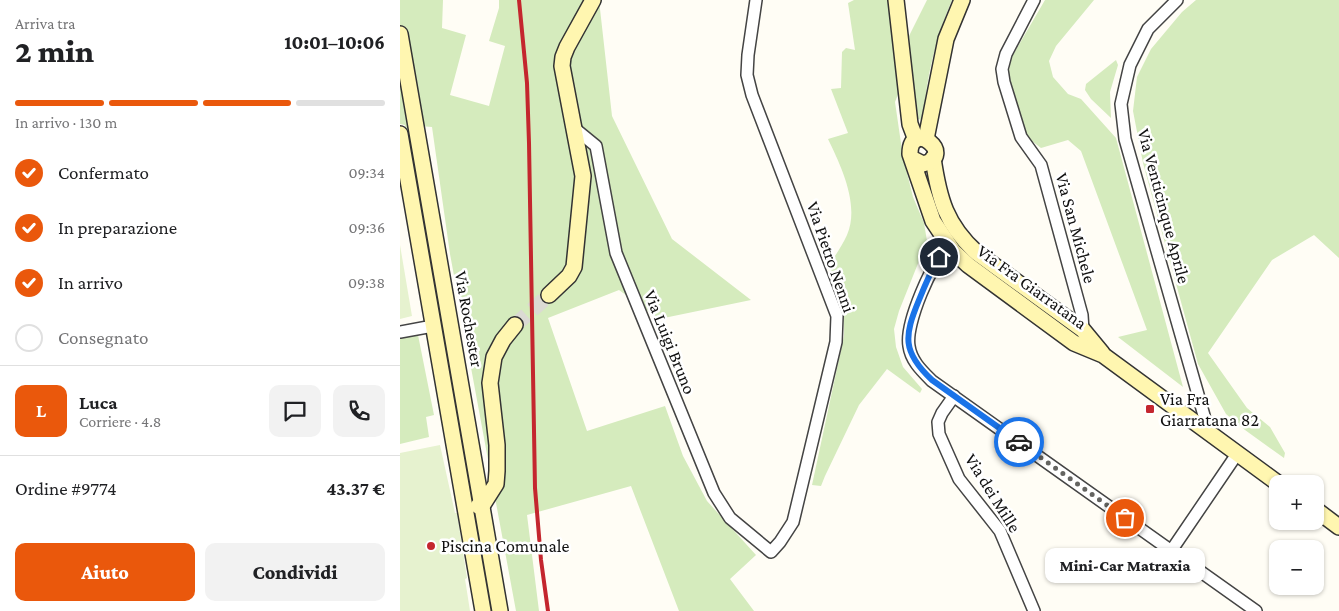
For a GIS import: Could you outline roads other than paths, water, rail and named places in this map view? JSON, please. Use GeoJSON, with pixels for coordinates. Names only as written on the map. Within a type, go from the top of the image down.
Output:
{"type":"FeatureCollection","features":[{"type":"Feature","properties":{"kind":"main road"},"geometry":{"type":"LineString","coordinates":[[549,295],[569,276],[576,259],[584,181],[563,76],[563,57],[593,0]]}},
{"type":"Feature","properties":{"kind":"main road"},"geometry":{"type":"LineString","coordinates":[[896,0],[910,124],[921,139],[931,141],[935,146],[933,158],[923,164],[913,159],[910,154],[910,148],[921,139],[946,39],[962,0]]}},
{"type":"Feature","properties":{"kind":"main road","name":"Via Rochester"},"geometry":{"type":"LineString","coordinates":[[400,34],[500,611]]}},
{"type":"Feature","properties":{"kind":"main road","name":"Via Rochester"},"geometry":{"type":"LineString","coordinates":[[400,134],[483,611]]}},
{"type":"Feature","properties":{"kind":"main road","name":"Via Fra Giarratana"},"geometry":{"type":"LineString","coordinates":[[933,158],[938,189],[947,215],[964,241],[977,253],[1083,330],[1102,354]]}},
{"type":"Feature","properties":{"kind":"main road","name":"Via Fra Giarratana"},"geometry":{"type":"LineString","coordinates":[[913,159],[933,221],[949,246],[968,265],[1074,343],[1102,354],[1269,477]]}},
{"type":"Feature","properties":{"kind":"main road"},"geometry":{"type":"LineString","coordinates":[[465,509],[482,506],[496,484],[497,445],[490,383],[494,357],[502,340],[515,325]]}},
{"type":"Feature","properties":{"kind":"main road"},"geometry":{"type":"LineString","coordinates":[[1324,516],[1339,527]]}},
{"type":"Feature","properties":{"kind":"street","name":"Via Pietro Nenni"},"geometry":{"type":"LineString","coordinates":[[756,0],[747,75],[752,95],[836,316],[836,342],[792,522],[780,542],[771,552]]}},
{"type":"Feature","properties":{"kind":"street","name":"Via San Michele"},"geometry":{"type":"LineString","coordinates":[[1034,0],[1006,54],[1002,68],[1003,75],[1021,137],[1041,166],[1082,315],[1083,330]]}},
{"type":"Feature","properties":{"kind":"street","name":"Via Venticinque Aprile"},"geometry":{"type":"LineString","coordinates":[[1177,0],[1148,29],[1130,65],[1121,104],[1125,139],[1209,433]]}},
{"type":"Feature","properties":{"kind":"street","name":"Via Luigi Bruno"},"geometry":{"type":"LineString","coordinates":[[574,128],[596,146],[616,253],[714,494],[730,518],[771,552]]}},
{"type":"Feature","properties":{"kind":"street"},"geometry":{"type":"LineString","coordinates":[[949,246],[939,257],[933,268],[908,332],[913,360],[921,370],[954,396],[1256,611]]}},
{"type":"Feature","properties":{"kind":"street"},"geometry":{"type":"LineString","coordinates":[[400,332],[433,326]]}},
{"type":"Feature","properties":{"kind":"street","name":"Via dei Mille"},"geometry":{"type":"LineString","coordinates":[[954,396],[938,422],[939,434],[959,479],[1000,531],[1034,611]]}},
{"type":"Feature","properties":{"kind":"street"},"geometry":{"type":"LineString","coordinates":[[1171,551],[1238,454]]}},
{"type":"Feature","properties":{"kind":"tunnel"},"geometry":{"type":"LineString","coordinates":[[515,325],[549,295]]}},
{"type":"Feature","properties":{"kind":"railway"},"geometry":{"type":"LineString","coordinates":[[519,0],[527,83],[529,143],[535,488],[541,560],[548,611]]}},
{"type":"Feature","properties":{"kind":"place","name":"Via Fra Giarratana 82"},"geometry":{"type":"Point","coordinates":[1150,409]}},
{"type":"Feature","properties":{"kind":"place","name":"Mini-Car Matraxia"},"geometry":{"type":"Point","coordinates":[1125,518]}},
{"type":"Feature","properties":{"kind":"place","name":"Piscina Comunale"},"geometry":{"type":"Point","coordinates":[431,546]}}]}
